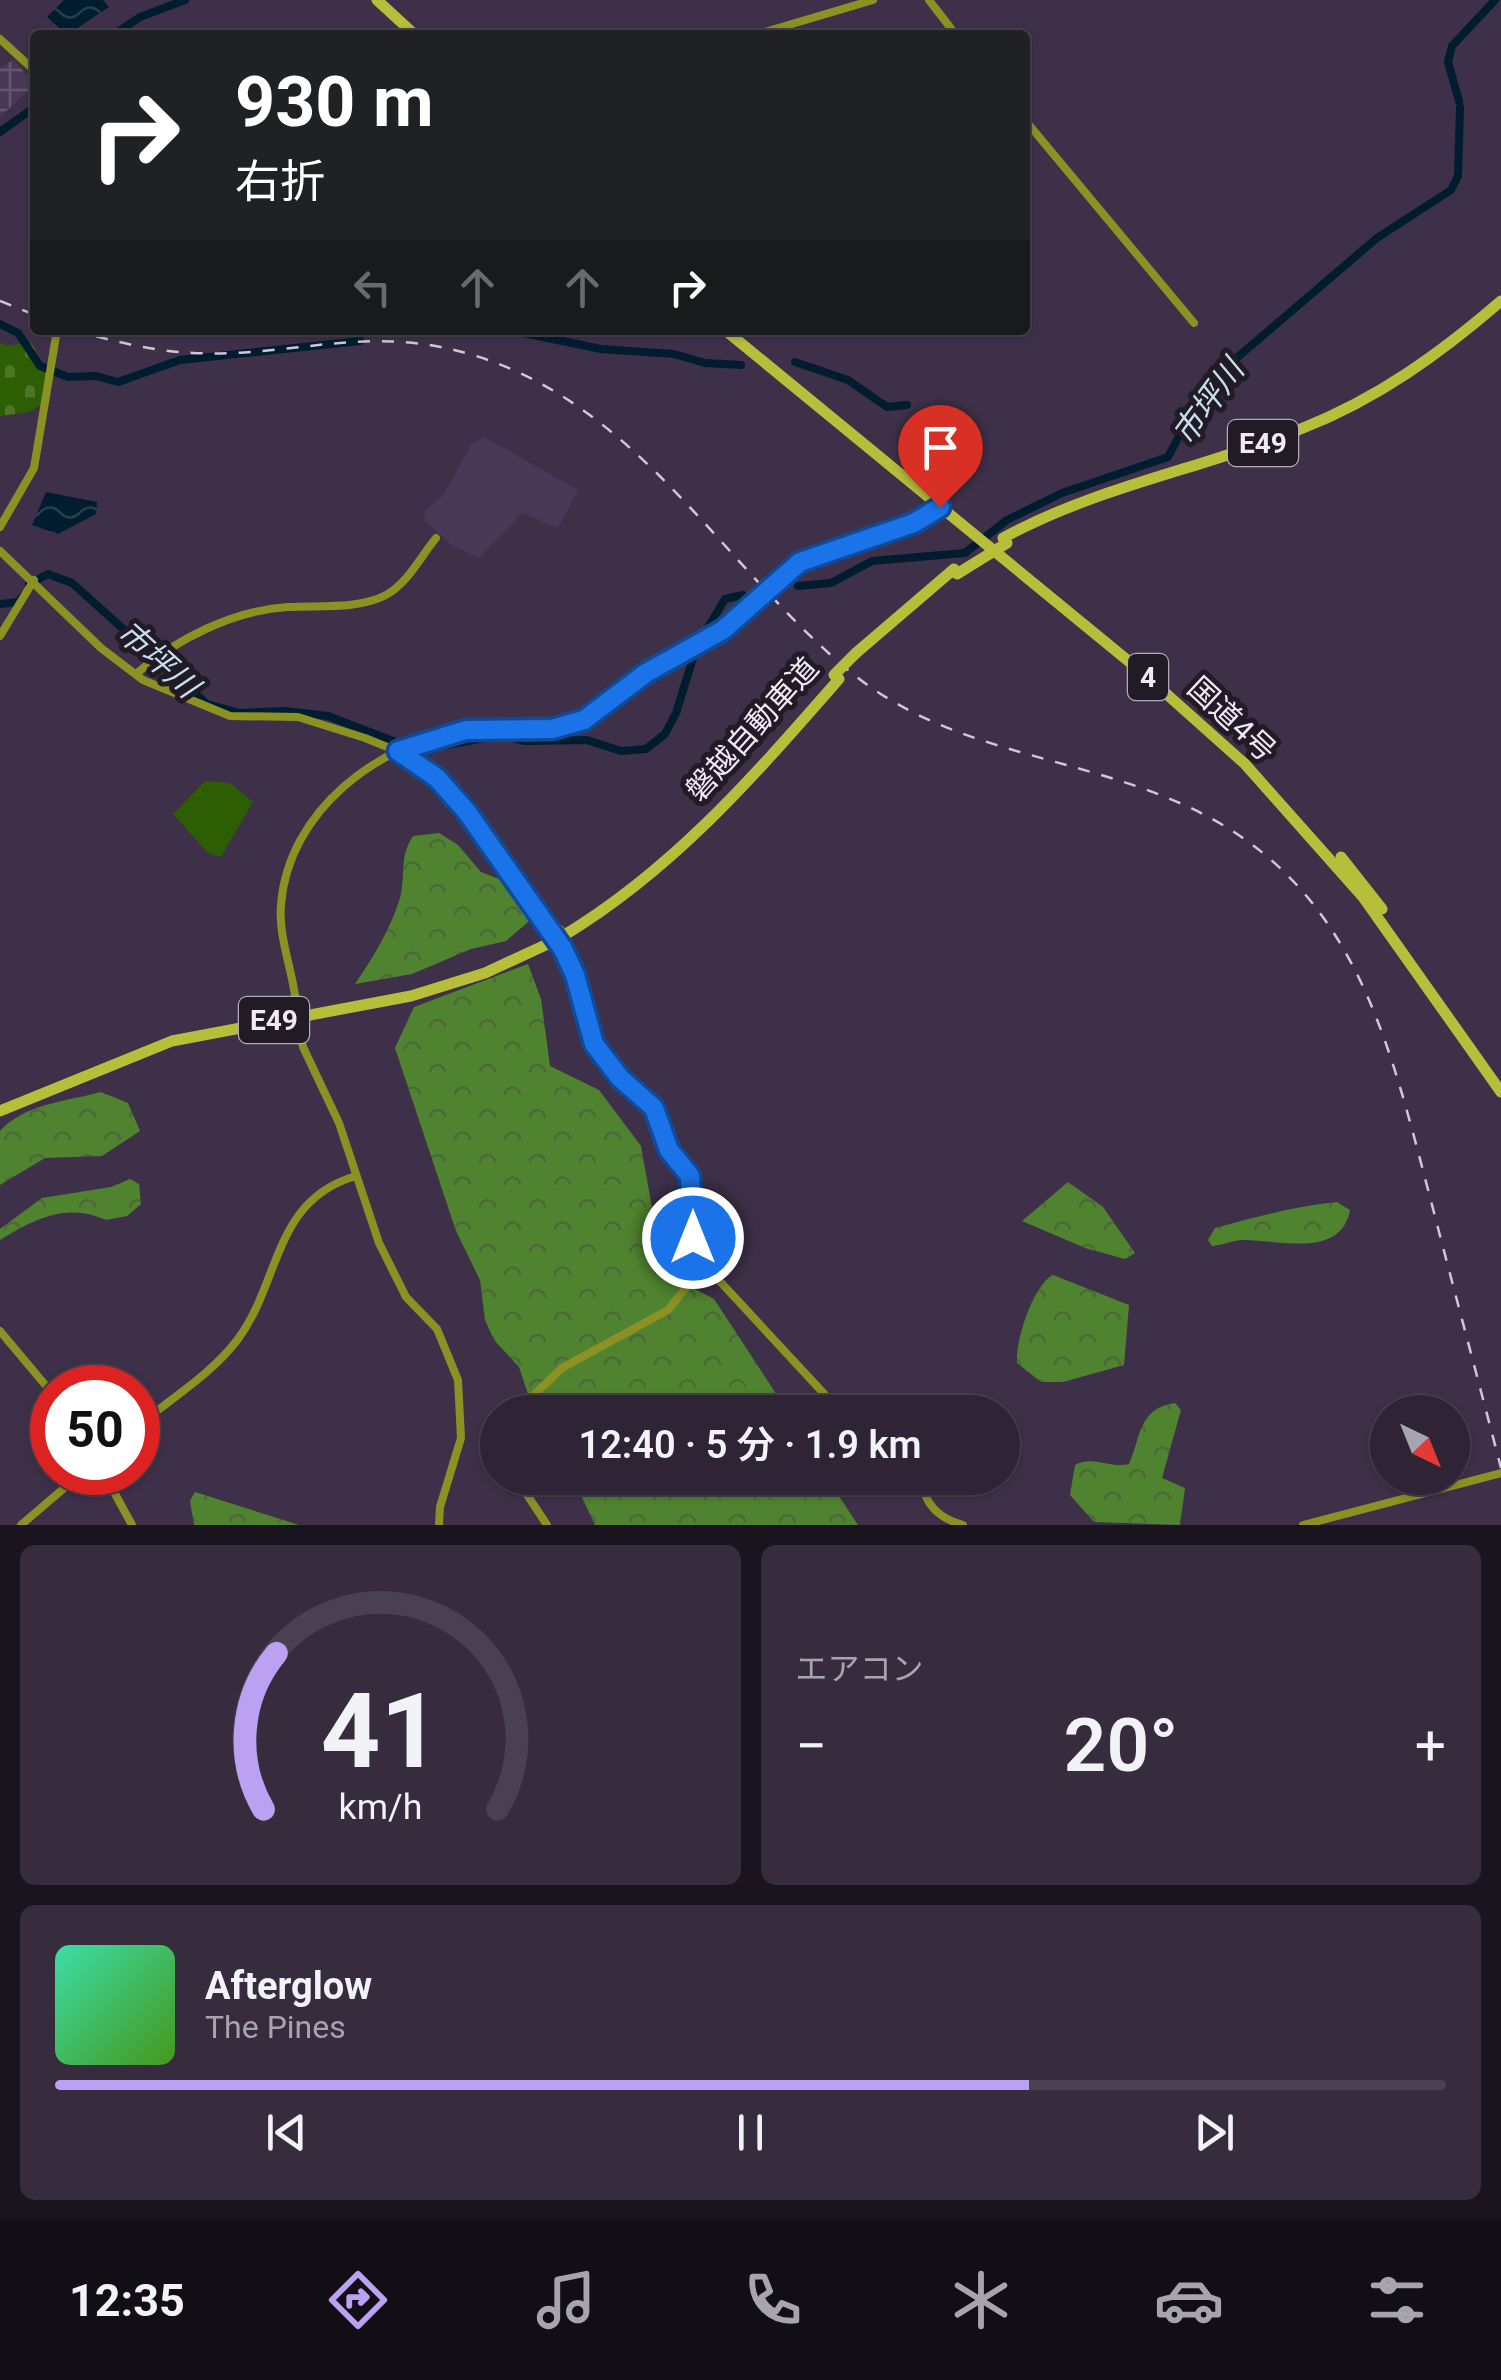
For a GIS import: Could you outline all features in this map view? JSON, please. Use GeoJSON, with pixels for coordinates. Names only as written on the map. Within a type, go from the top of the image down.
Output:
{"type":"FeatureCollection","features":[{"type":"Feature","properties":{"kind":"highway"},"geometry":{"type":"LineString","coordinates":[[368,0],[400,30]]}},
{"type":"Feature","properties":{"kind":"highway"},"geometry":{"type":"LineString","coordinates":[[377,0],[410,30]]}},
{"type":"Feature","properties":{"kind":"highway","name":"磐越自動車道"},"geometry":{"type":"LineString","coordinates":[[0,1107],[172,1041],[411,996],[485,973],[556,936],[617,902],[682,850],[836,677],[956,571],[1005,540],[1096,494],[1269,441],[1342,411],[1439,352],[1501,301]]}},
{"type":"Feature","properties":{"kind":"highway","name":"磐越自動車道"},"geometry":{"type":"LineString","coordinates":[[1005,540],[1085,505],[1272,447],[1329,424],[1418,374],[1501,310]]}},
{"type":"Feature","properties":{"kind":"highway","name":"国道4号"},"geometry":{"type":"LineString","coordinates":[[730,335],[1180,704],[1278,796],[1380,920],[1501,1092]]}},
{"type":"Feature","properties":{"kind":"highway","name":"国道4号"},"geometry":{"type":"LineString","coordinates":[[741,335],[1146,666],[1242,750],[1364,884],[1501,1079]]}},
{"type":"Feature","properties":{"kind":"street"},"geometry":{"type":"LineString","coordinates":[[772,30],[873,0]]}},
{"type":"Feature","properties":{"kind":"street"},"geometry":{"type":"LineString","coordinates":[[930,0],[952,30]]}},
{"type":"Feature","properties":{"kind":"street"},"geometry":{"type":"LineString","coordinates":[[0,39],[30,66]]}},
{"type":"Feature","properties":{"kind":"street"},"geometry":{"type":"LineString","coordinates":[[1030,126],[1194,323]]}},
{"type":"Feature","properties":{"kind":"street"},"geometry":{"type":"LineString","coordinates":[[0,527],[34,468],[56,335]]}},
{"type":"Feature","properties":{"kind":"street"},"geometry":{"type":"LineString","coordinates":[[296,1003],[280,916],[292,856],[337,793],[370,765],[398,751],[466,730],[552,729],[577,723],[605,708],[646,673],[723,630],[781,577],[809,558],[914,523],[940,507]]}},
{"type":"Feature","properties":{"kind":"street"},"geometry":{"type":"LineString","coordinates":[[136,674],[157,656],[234,618],[274,608],[351,604],[384,596],[404,580],[436,538]]}},
{"type":"Feature","properties":{"kind":"street"},"geometry":{"type":"LineString","coordinates":[[0,551],[94,641],[136,674],[192,703],[230,716],[298,717],[398,751],[437,778],[467,812],[563,949],[575,975],[594,1044],[620,1078],[654,1108],[669,1150],[690,1176],[692,1233],[704,1265],[825,1395]]}},
{"type":"Feature","properties":{"kind":"street"},"geometry":{"type":"LineString","coordinates":[[0,636],[34,580]]}},
{"type":"Feature","properties":{"kind":"street"},"geometry":{"type":"LineString","coordinates":[[300,1024],[303,1047],[339,1123],[368,1217],[401,1289],[436,1329],[458,1380],[461,1438],[440,1506],[439,1525]]}},
{"type":"Feature","properties":{"kind":"street"},"geometry":{"type":"LineString","coordinates":[[160,1407],[237,1340],[305,1206],[322,1189],[356,1176]]}},
{"type":"Feature","properties":{"kind":"street"},"geometry":{"type":"LineString","coordinates":[[534,1395],[562,1368],[668,1310],[704,1265]]}},
{"type":"Feature","properties":{"kind":"street"},"geometry":{"type":"LineString","coordinates":[[0,1331],[30,1367]]}},
{"type":"Feature","properties":{"kind":"street"},"geometry":{"type":"LineString","coordinates":[[1303,1525],[1501,1473]]}},
{"type":"Feature","properties":{"kind":"street"},"geometry":{"type":"LineString","coordinates":[[21,1525],[56,1495]]}},
{"type":"Feature","properties":{"kind":"street"},"geometry":{"type":"LineString","coordinates":[[116,1495],[132,1525]]}},
{"type":"Feature","properties":{"kind":"street"},"geometry":{"type":"LineString","coordinates":[[528,1495],[548,1525]]}},
{"type":"Feature","properties":{"kind":"street"},"geometry":{"type":"LineString","coordinates":[[925,1495],[935,1510],[963,1525]]}},
{"type":"Feature","properties":{"kind":"shaded area"},"geometry":{"type":"Polygon","coordinates":[[[13,60],[30,79],[30,89],[0,117],[0,68],[13,60]]]}},
{"type":"Feature","properties":{"kind":"shaded area"},"geometry":{"type":"Polygon","coordinates":[[[484,437],[578,490],[558,528],[522,513],[479,558],[453,546],[424,520],[425,511],[444,494],[471,445],[484,437]]]}},
{"type":"Feature","properties":{"kind":"green space"},"geometry":{"type":"Polygon","coordinates":[[[31,342],[47,373],[41,405],[28,412],[0,416],[0,343],[7,346],[31,342]]]}},
{"type":"Feature","properties":{"kind":"green space"},"geometry":{"type":"Polygon","coordinates":[[[205,781],[230,783],[253,802],[221,857],[208,853],[173,814],[205,781]]]}},
{"type":"Feature","properties":{"kind":"green space"},"geometry":{"type":"Polygon","coordinates":[[[439,833],[458,845],[481,872],[511,884],[534,917],[506,941],[471,949],[412,974],[355,984],[396,909],[404,859],[413,836],[439,833]]]}},
{"type":"Feature","properties":{"kind":"green space"},"geometry":{"type":"Polygon","coordinates":[[[528,964],[541,999],[550,1066],[599,1090],[641,1146],[654,1219],[648,1249],[653,1267],[714,1299],[777,1395],[528,1395],[519,1367],[494,1340],[485,1320],[480,1280],[456,1231],[395,1048],[414,1007],[528,964]]]}},
{"type":"Feature","properties":{"kind":"green space"},"geometry":{"type":"Polygon","coordinates":[[[101,1092],[128,1103],[140,1131],[102,1156],[45,1158],[0,1185],[0,1131],[34,1109],[101,1092]]]}},
{"type":"Feature","properties":{"kind":"green space"},"geometry":{"type":"Polygon","coordinates":[[[130,1179],[139,1184],[141,1204],[127,1216],[106,1220],[78,1213],[51,1215],[0,1240],[0,1229],[42,1198],[111,1187],[130,1179]]]}},
{"type":"Feature","properties":{"kind":"green space"},"geometry":{"type":"Polygon","coordinates":[[[1068,1182],[1103,1207],[1135,1253],[1125,1259],[1085,1248],[1022,1221],[1068,1182]]]}},
{"type":"Feature","properties":{"kind":"green space"},"geometry":{"type":"Polygon","coordinates":[[[1337,1202],[1350,1210],[1335,1235],[1322,1241],[1244,1240],[1212,1246],[1208,1240],[1215,1228],[1337,1202]]]}},
{"type":"Feature","properties":{"kind":"green space"},"geometry":{"type":"Polygon","coordinates":[[[1053,1275],[1129,1305],[1124,1365],[1063,1382],[1041,1382],[1017,1363],[1027,1314],[1039,1290],[1053,1275]]]}},
{"type":"Feature","properties":{"kind":"green space"},"geometry":{"type":"Polygon","coordinates":[[[1175,1403],[1181,1410],[1162,1478],[1185,1488],[1180,1525],[1094,1522],[1070,1495],[1075,1465],[1088,1461],[1129,1464],[1147,1418],[1163,1406],[1175,1403]]]}},
{"type":"Feature","properties":{"kind":"green space"},"geometry":{"type":"Polygon","coordinates":[[[195,1492],[299,1525],[194,1525],[190,1501],[195,1492]]]}},
{"type":"Feature","properties":{"kind":"green space"},"geometry":{"type":"Polygon","coordinates":[[[581,1495],[838,1495],[858,1525],[595,1525],[581,1495]]]}},
{"type":"Feature","properties":{"kind":"water"},"geometry":{"type":"Polygon","coordinates":[[[64,0],[103,0],[109,7],[74,30],[61,30],[47,17],[64,0]]]}},
{"type":"Feature","properties":{"kind":"water"},"geometry":{"type":"Polygon","coordinates":[[[46,492],[97,502],[96,514],[58,534],[32,525],[46,492]]]}},
{"type":"Feature","properties":{"kind":"waterway"},"geometry":{"type":"LineString","coordinates":[[120,30],[140,17],[185,0]]}},
{"type":"Feature","properties":{"kind":"waterway","name":"市坪川"},"geometry":{"type":"LineString","coordinates":[[1459,101],[1448,62],[1452,46],[1495,0]]}},
{"type":"Feature","properties":{"kind":"waterway","name":"市坪川"},"geometry":{"type":"LineString","coordinates":[[798,586],[831,583],[872,561],[965,553],[1007,520],[1062,493],[1168,457],[1187,421],[1226,367],[1377,238],[1451,190],[1458,176],[1460,107]]}},
{"type":"Feature","properties":{"kind":"waterway"},"geometry":{"type":"LineString","coordinates":[[0,132],[30,111]]}},
{"type":"Feature","properties":{"kind":"waterway"},"geometry":{"type":"LineString","coordinates":[[0,324],[18,333],[40,366],[68,377],[96,376],[118,382],[180,360],[360,341]]}},
{"type":"Feature","properties":{"kind":"waterway"},"geometry":{"type":"LineString","coordinates":[[533,335],[601,349],[674,354],[705,363],[741,365]]}},
{"type":"Feature","properties":{"kind":"waterway"},"geometry":{"type":"LineString","coordinates":[[795,362],[848,380],[887,407],[907,405]]}},
{"type":"Feature","properties":{"kind":"waterway","name":"市坪川"},"geometry":{"type":"LineString","coordinates":[[29,584],[48,574],[72,583],[207,704],[240,713],[284,711],[328,716],[396,742]]}},
{"type":"Feature","properties":{"kind":"waterway","name":"市坪川"},"geometry":{"type":"LineString","coordinates":[[704,634],[725,599],[743,595]]}},
{"type":"Feature","properties":{"kind":"waterway","name":"市坪川"},"geometry":{"type":"LineString","coordinates":[[0,604],[18,602],[22,597]]}},
{"type":"Feature","properties":{"kind":"waterway","name":"市坪川"},"geometry":{"type":"LineString","coordinates":[[419,750],[501,735],[524,741],[587,740],[621,751],[646,749],[665,734],[676,713],[695,652]]}},
{"type":"Feature","properties":{"kind":"railway"},"geometry":{"type":"LineString","coordinates":[[0,301],[30,313]]}},
{"type":"Feature","properties":{"kind":"railway"},"geometry":{"type":"LineString","coordinates":[[93,335],[193,353],[401,342],[476,356],[535,380],[587,413],[634,452],[807,632],[853,674],[890,700],[971,736],[1182,804],[1240,836],[1287,875],[1325,920],[1355,970],[1379,1024],[1415,1140],[1501,1468]]}},
{"type":"Feature","properties":{"kind":"route"},"geometry":{"type":"LineString","coordinates":[[693,1238],[690,1176],[669,1150],[654,1108],[620,1078],[594,1044],[575,975],[563,949],[467,812],[437,778],[398,751],[466,730],[552,729],[584,720],[605,708],[646,673],[723,630],[800,562],[914,523],[940,507]]}}]}
